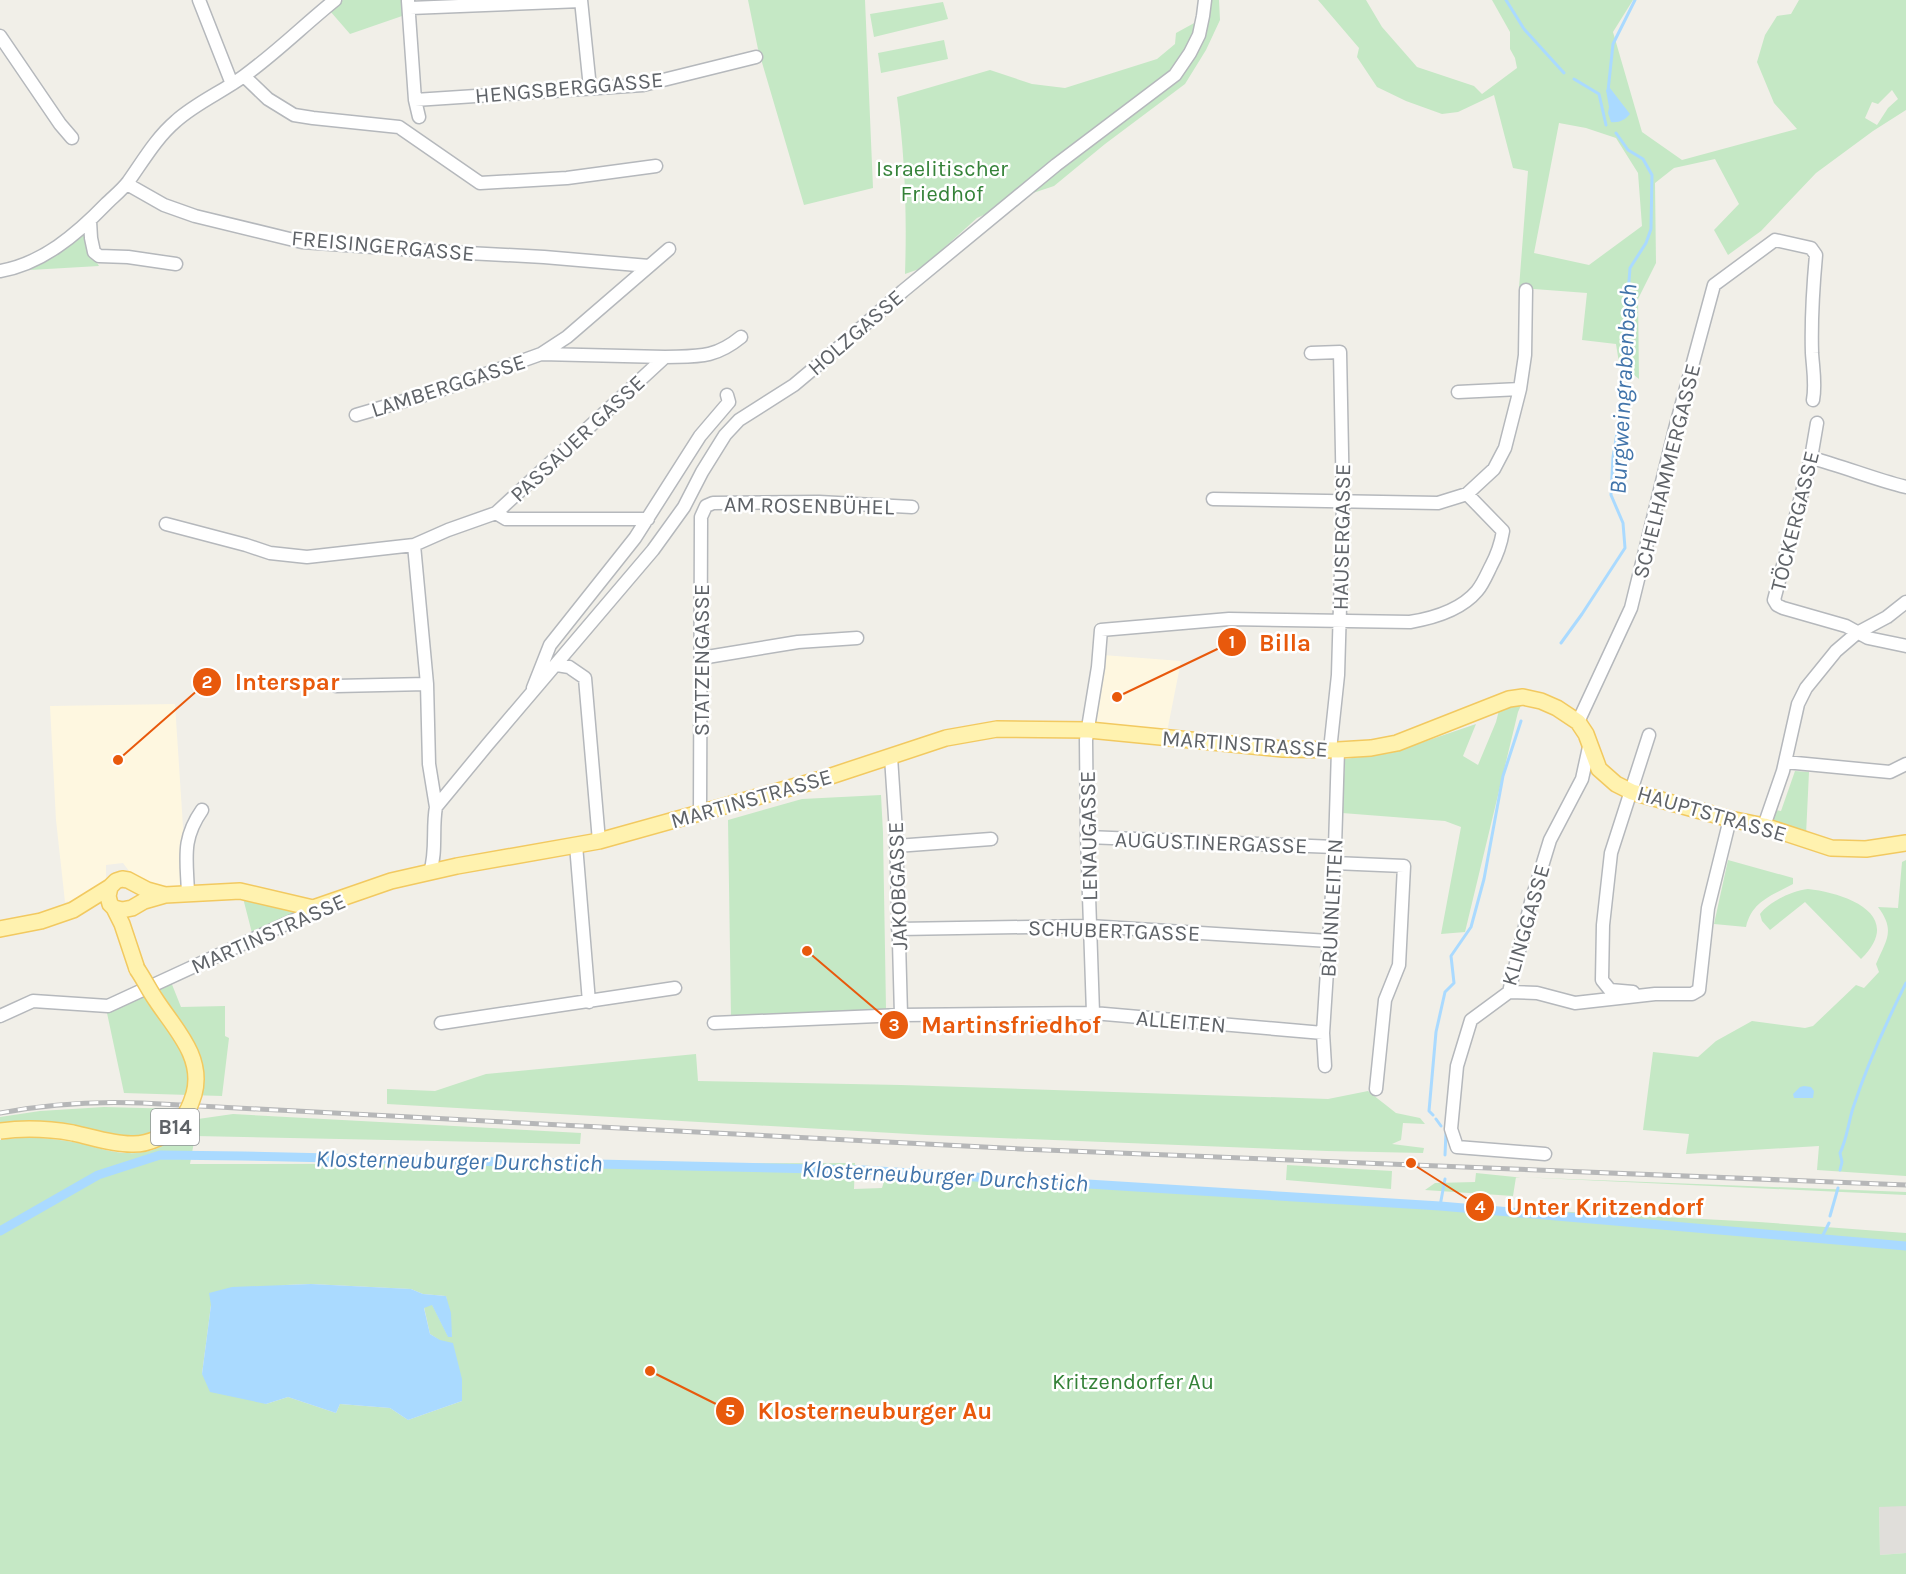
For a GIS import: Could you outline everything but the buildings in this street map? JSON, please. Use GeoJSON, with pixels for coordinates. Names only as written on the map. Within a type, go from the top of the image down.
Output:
{"type":"FeatureCollection","features":[{"type":"Feature","properties":{"kind":"main road","name":"MARTINSTRASSE"},"geometry":{"type":"LineString","coordinates":[[312,908],[392,881],[430,872],[599,842],[825,778],[946,738],[997,729],[1089,730],[1283,749],[1371,748],[1397,743],[1509,699],[1523,697],[1557,708],[1578,722]]}},
{"type":"Feature","properties":{"kind":"main road","name":"HAUPTSTRASSE"},"geometry":{"type":"LineString","coordinates":[[1578,722],[1586,734],[1599,769],[1632,792],[1764,826],[1831,848],[1866,849],[1906,843]]}},
{"type":"Feature","properties":{"kind":"main road"},"geometry":{"type":"LineString","coordinates":[[0,929],[41,921],[73,910],[122,879],[165,895]]}},
{"type":"Feature","properties":{"kind":"main road","name":"B14"},"geometry":{"type":"LineString","coordinates":[[132,950],[131,925],[134,906],[139,894],[133,883]]}},
{"type":"Feature","properties":{"kind":"main road","name":"B14"},"geometry":{"type":"LineString","coordinates":[[0,1131],[53,1130],[111,1142],[133,1144],[147,1142],[174,1128],[183,1118],[191,1103],[196,1086],[194,1062],[186,1043],[137,969],[132,950],[108,896],[110,887]]}},
{"type":"Feature","properties":{"kind":"main road"},"geometry":{"type":"LineString","coordinates":[[73,910],[112,906],[122,910],[165,895],[240,891],[312,908]]}},
{"type":"Feature","properties":{"kind":"street"},"geometry":{"type":"LineString","coordinates":[[199,0],[232,84]]}},
{"type":"Feature","properties":{"kind":"street"},"geometry":{"type":"LineString","coordinates":[[0,271],[32,262],[62,243],[90,221],[127,184],[161,136],[176,121],[203,100],[244,76],[334,0]]}},
{"type":"Feature","properties":{"kind":"street"},"geometry":{"type":"LineString","coordinates":[[419,117],[415,100],[409,4],[581,0],[590,88]]}},
{"type":"Feature","properties":{"kind":"street","name":"HOLZGASSE"},"geometry":{"type":"LineString","coordinates":[[436,807],[653,550],[684,507],[725,435],[739,420],[794,385],[903,291],[1056,165],[1175,75],[1198,35],[1205,0]]}},
{"type":"Feature","properties":{"kind":"street"},"geometry":{"type":"LineString","coordinates":[[0,36],[72,138]]}},
{"type":"Feature","properties":{"kind":"street","name":"HENGSBERGGASSE"},"geometry":{"type":"LineString","coordinates":[[415,100],[643,85],[756,57]]}},
{"type":"Feature","properties":{"kind":"street"},"geometry":{"type":"LineString","coordinates":[[244,76],[268,99],[294,115],[399,127],[480,183],[567,178],[656,166]]}},
{"type":"Feature","properties":{"kind":"street","name":"FREISINGERGASSE"},"geometry":{"type":"LineString","coordinates":[[127,184],[164,205],[195,216],[302,242],[649,266]]}},
{"type":"Feature","properties":{"kind":"street"},"geometry":{"type":"LineString","coordinates":[[90,221],[92,245],[94,252],[99,256],[128,257],[176,264]]}},
{"type":"Feature","properties":{"kind":"street","name":"SCHELHAMMERGASSE"},"geometry":{"type":"LineString","coordinates":[[1578,722],[1631,608],[1675,429],[1714,285],[1775,240],[1811,248],[1816,255],[1812,294],[1814,400]]}},
{"type":"Feature","properties":{"kind":"street"},"geometry":{"type":"LineString","coordinates":[[541,354],[567,338],[669,249]]}},
{"type":"Feature","properties":{"kind":"street"},"geometry":{"type":"LineString","coordinates":[[1213,499],[1438,503],[1467,494],[1494,469],[1505,448],[1520,389],[1525,355],[1526,290]]}},
{"type":"Feature","properties":{"kind":"street","name":"PASSAUER GASSE"},"geometry":{"type":"LineString","coordinates":[[541,354],[707,356],[730,346],[741,337]]}},
{"type":"Feature","properties":{"kind":"street","name":"HAUSERGASSE"},"geometry":{"type":"LineString","coordinates":[[1311,353],[1340,352],[1343,503],[1334,750]]}},
{"type":"Feature","properties":{"kind":"street","name":"LAMBERGGASSE"},"geometry":{"type":"LineString","coordinates":[[356,415],[438,391],[541,354]]}},
{"type":"Feature","properties":{"kind":"street","name":"PASSAUER GASSE"},"geometry":{"type":"LineString","coordinates":[[648,519],[506,519],[496,513],[665,357]]}},
{"type":"Feature","properties":{"kind":"street"},"geometry":{"type":"LineString","coordinates":[[1458,392],[1520,389]]}},
{"type":"Feature","properties":{"kind":"street","name":"HOLZGASSE"},"geometry":{"type":"LineString","coordinates":[[530,696],[550,645],[635,538],[700,436],[729,402],[727,395]]}},
{"type":"Feature","properties":{"kind":"street","name":"TÖCKERGASSE"},"geometry":{"type":"LineString","coordinates":[[1817,423],[1774,600],[1783,608],[1845,626],[1857,633]]}},
{"type":"Feature","properties":{"kind":"street"},"geometry":{"type":"LineString","coordinates":[[1810,458],[1855,470],[1876,480],[1906,487]]}},
{"type":"Feature","properties":{"kind":"street"},"geometry":{"type":"LineString","coordinates":[[1340,621],[1410,622],[1442,614],[1468,600],[1478,590],[1494,561],[1503,531],[1467,494]]}},
{"type":"Feature","properties":{"kind":"street","name":"AM ROSENBÜHEL"},"geometry":{"type":"LineString","coordinates":[[706,506],[713,503],[819,502],[912,507]]}},
{"type":"Feature","properties":{"kind":"street","name":"STATZENGASSE"},"geometry":{"type":"LineString","coordinates":[[700,814],[701,517],[706,506]]}},
{"type":"Feature","properties":{"kind":"street"},"geometry":{"type":"LineString","coordinates":[[166,524],[246,544],[270,553],[307,557],[414,545],[496,513]]}},
{"type":"Feature","properties":{"kind":"street"},"geometry":{"type":"LineString","coordinates":[[414,545],[427,684],[429,764],[436,807],[433,864],[430,872]]}},
{"type":"Feature","properties":{"kind":"street"},"geometry":{"type":"LineString","coordinates":[[1764,826],[1785,762],[1798,704],[1806,688],[1836,651],[1857,633],[1906,602]]}},
{"type":"Feature","properties":{"kind":"street","name":"LENAUGASSE"},"geometry":{"type":"LineString","coordinates":[[1093,1013],[1086,740],[1098,666],[1101,630],[1229,619],[1340,621]]}},
{"type":"Feature","properties":{"kind":"street"},"geometry":{"type":"LineString","coordinates":[[1857,633],[1868,638],[1906,646]]}},
{"type":"Feature","properties":{"kind":"street"},"geometry":{"type":"LineString","coordinates":[[701,658],[798,642],[857,638]]}},
{"type":"Feature","properties":{"kind":"street"},"geometry":{"type":"LineString","coordinates":[[557,665],[569,667],[585,678],[599,842]]}},
{"type":"Feature","properties":{"kind":"street"},"geometry":{"type":"LineString","coordinates":[[336,686],[427,684]]}},
{"type":"Feature","properties":{"kind":"street"},"geometry":{"type":"LineString","coordinates":[[1648,735],[1611,854],[1603,925],[1602,980],[1610,990],[1655,994],[1692,994],[1699,990],[1708,908],[1730,819]]}},
{"type":"Feature","properties":{"kind":"street","name":"KLINGGASSE"},"geometry":{"type":"LineString","coordinates":[[1545,1154],[1457,1147],[1450,1128],[1457,1066],[1471,1020],[1509,992],[1531,902],[1550,840],[1582,779],[1589,747]]}},
{"type":"Feature","properties":{"kind":"street","name":"BRUNNLEITEN"},"geometry":{"type":"LineString","coordinates":[[1325,1066],[1323,1033],[1335,847],[1334,750]]}},
{"type":"Feature","properties":{"kind":"street","name":"JAKOBGASSE"},"geometry":{"type":"LineString","coordinates":[[891,757],[901,1015]]}},
{"type":"Feature","properties":{"kind":"street"},"geometry":{"type":"LineString","coordinates":[[1785,762],[1890,772],[1906,764]]}},
{"type":"Feature","properties":{"kind":"street"},"geometry":{"type":"LineString","coordinates":[[188,894],[187,841],[192,825],[202,810]]}},
{"type":"Feature","properties":{"kind":"street","name":"AUGUSTINERGASSE"},"geometry":{"type":"LineString","coordinates":[[1087,837],[1335,847]]}},
{"type":"Feature","properties":{"kind":"street"},"geometry":{"type":"LineString","coordinates":[[896,846],[991,839]]}},
{"type":"Feature","properties":{"kind":"street"},"geometry":{"type":"LineString","coordinates":[[576,845],[589,1002]]}},
{"type":"Feature","properties":{"kind":"street"},"geometry":{"type":"LineString","coordinates":[[1334,863],[1404,866],[1399,965],[1385,1000],[1376,1089]]}},
{"type":"Feature","properties":{"kind":"street","name":"MARTINSTRASSE"},"geometry":{"type":"LineString","coordinates":[[0,1016],[33,1001],[108,1006],[303,916],[312,908]]}},
{"type":"Feature","properties":{"kind":"street","name":"SCHUBERTGASSE"},"geometry":{"type":"LineString","coordinates":[[898,929],[1089,926],[1329,941]]}},
{"type":"Feature","properties":{"kind":"street"},"geometry":{"type":"LineString","coordinates":[[441,1023],[675,988]]}},
{"type":"Feature","properties":{"kind":"street"},"geometry":{"type":"LineString","coordinates":[[1509,992],[1537,993],[1575,1003],[1655,994]]}},
{"type":"Feature","properties":{"kind":"street","name":"ALLEITEN"},"geometry":{"type":"LineString","coordinates":[[714,1023],[901,1015],[1093,1013],[1323,1033]]}},
{"type":"Feature","properties":{"kind":"shaded area"},"geometry":{"type":"Polygon","coordinates":[[[1103,655],[1181,661],[1167,732],[1098,725],[1095,720],[1103,655]]]}},
{"type":"Feature","properties":{"kind":"shaded area"},"geometry":{"type":"Polygon","coordinates":[[[175,704],[187,888],[152,886],[129,871],[123,863],[106,865],[106,880],[100,886],[77,900],[65,902],[56,820],[50,706],[175,704]]]}},
{"type":"Feature","properties":{"kind":"shaded area"},"geometry":{"type":"Polygon","coordinates":[[[1879,1506],[1906,1506],[1906,1553],[1880,1555],[1879,1506]]]}},
{"type":"Feature","properties":{"kind":"green space"},"geometry":{"type":"Polygon","coordinates":[[[343,0],[402,0],[405,15],[350,34],[330,11],[343,0]]]}},
{"type":"Feature","properties":{"kind":"green space"},"geometry":{"type":"Polygon","coordinates":[[[748,0],[865,0],[873,188],[804,205],[758,49],[748,0]]]}},
{"type":"Feature","properties":{"kind":"green space","name":"Israelitischer Friedhof"},"geometry":{"type":"Polygon","coordinates":[[[1209,0],[1219,0],[1220,20],[1206,50],[1185,84],[1105,144],[1054,186],[1030,194],[977,218],[922,268],[905,274],[905,185],[897,97],[990,70],[1032,84],[1065,88],[1157,59],[1175,44],[1176,33],[1207,16],[1209,0]]]}},
{"type":"Feature","properties":{"kind":"green space"},"geometry":{"type":"Polygon","coordinates":[[[1318,0],[1366,0],[1382,27],[1417,67],[1474,86],[1482,94],[1517,68],[1510,49],[1510,32],[1492,0],[1633,0],[1613,32],[1642,132],[1682,160],[1797,129],[1774,103],[1757,62],[1765,35],[1777,16],[1791,14],[1799,0],[1906,0],[1906,110],[1816,173],[1761,231],[1728,255],[1714,230],[1739,204],[1715,159],[1674,168],[1655,183],[1656,263],[1638,299],[1639,379],[1619,363],[1616,344],[1582,340],[1587,293],[1519,288],[1528,171],[1513,168],[1494,95],[1458,112],[1442,114],[1406,101],[1377,87],[1357,57],[1359,48],[1318,0]],[[1892,90],[1878,104],[1872,102],[1865,118],[1877,125],[1888,108],[1898,99],[1892,90]],[[1559,123],[1534,253],[1589,265],[1642,226],[1638,173],[1616,138],[1586,128],[1559,123]]]}},
{"type":"Feature","properties":{"kind":"green space"},"geometry":{"type":"Polygon","coordinates":[[[943,2],[948,19],[874,37],[870,14],[943,2]]]}},
{"type":"Feature","properties":{"kind":"green space"},"geometry":{"type":"Polygon","coordinates":[[[944,40],[948,59],[881,73],[878,53],[944,40]]]}},
{"type":"Feature","properties":{"kind":"green space"},"geometry":{"type":"Polygon","coordinates":[[[82,234],[86,234],[89,249],[99,266],[30,270],[60,251],[82,234]]]}},
{"type":"Feature","properties":{"kind":"green space"},"geometry":{"type":"Polygon","coordinates":[[[1523,701],[1518,712],[1465,932],[1441,934],[1461,827],[1445,821],[1342,813],[1345,759],[1391,753],[1476,724],[1463,756],[1478,765],[1499,710],[1523,701]]]}},
{"type":"Feature","properties":{"kind":"green space"},"geometry":{"type":"Polygon","coordinates":[[[1795,771],[1809,772],[1806,835],[1776,825],[1772,816],[1774,810],[1781,811],[1795,771]]]}},
{"type":"Feature","properties":{"kind":"green space"},"geometry":{"type":"Polygon","coordinates":[[[881,795],[886,1009],[731,1018],[728,820],[802,799],[881,795]]]}},
{"type":"Feature","properties":{"kind":"green space"},"geometry":{"type":"Polygon","coordinates":[[[1728,860],[1793,878],[1793,884],[1758,905],[1746,927],[1714,924],[1728,860]]]}},
{"type":"Feature","properties":{"kind":"green space"},"geometry":{"type":"Polygon","coordinates":[[[1906,860],[1906,1176],[1817,1170],[1819,1146],[1686,1154],[1689,1134],[1643,1130],[1653,1052],[1698,1057],[1716,1041],[1752,1021],[1805,1028],[1813,1026],[1856,985],[1864,988],[1879,972],[1876,964],[1888,936],[1887,923],[1878,907],[1898,908],[1902,862],[1906,860]]]}},
{"type":"Feature","properties":{"kind":"green space"},"geometry":{"type":"Polygon","coordinates":[[[1808,889],[1839,895],[1853,901],[1866,909],[1874,919],[1877,930],[1873,944],[1861,959],[1805,902],[1770,930],[1762,921],[1760,914],[1769,905],[1788,894],[1808,889]]]}},
{"type":"Feature","properties":{"kind":"green space"},"geometry":{"type":"Polygon","coordinates":[[[243,898],[305,910],[252,933],[243,898]]]}},
{"type":"Feature","properties":{"kind":"green space"},"geometry":{"type":"Polygon","coordinates":[[[171,982],[181,1007],[225,1006],[225,1036],[229,1038],[222,1096],[124,1093],[107,1013],[171,982]]]}},
{"type":"Feature","properties":{"kind":"green space"},"geometry":{"type":"Polygon","coordinates":[[[696,1054],[698,1081],[1328,1099],[1368,1091],[1396,1113],[1420,1118],[1425,1124],[1403,1123],[1401,1140],[1392,1144],[1424,1148],[1423,1153],[1327,1151],[927,1135],[387,1104],[387,1089],[435,1091],[486,1074],[696,1054]]]}},
{"type":"Feature","properties":{"kind":"green space"},"geometry":{"type":"Polygon","coordinates":[[[104,1107],[181,1109],[172,1120],[149,1134],[128,1137],[44,1121],[0,1123],[0,1117],[40,1111],[104,1107]]]}},
{"type":"Feature","properties":{"kind":"green space","name":"Kritzendorfer Au"},"geometry":{"type":"Polygon","coordinates":[[[199,1111],[198,1119],[233,1114],[581,1133],[580,1144],[195,1136],[190,1164],[855,1163],[854,1189],[882,1188],[885,1178],[1014,1182],[1759,1222],[1906,1233],[1906,1506],[1879,1507],[1880,1555],[1906,1553],[1906,1574],[0,1574],[0,1140],[49,1139],[115,1152],[139,1153],[150,1151],[169,1142],[199,1111]],[[311,1284],[285,1285],[211,1305],[202,1374],[266,1404],[288,1397],[336,1413],[340,1404],[390,1408],[408,1420],[462,1401],[461,1379],[457,1362],[447,1347],[430,1334],[424,1307],[432,1304],[448,1336],[452,1337],[446,1296],[423,1294],[411,1289],[311,1284]]]}},
{"type":"Feature","properties":{"kind":"green space"},"geometry":{"type":"Polygon","coordinates":[[[1287,1165],[1392,1171],[1391,1189],[1286,1180],[1287,1165]]]}},
{"type":"Feature","properties":{"kind":"green space"},"geometry":{"type":"Polygon","coordinates":[[[1476,1173],[1516,1177],[1513,1196],[1425,1190],[1435,1183],[1475,1182],[1476,1173]]]}},
{"type":"Feature","properties":{"kind":"green space"},"geometry":{"type":"Polygon","coordinates":[[[1521,1177],[1906,1192],[1906,1195],[1521,1177]]]}},
{"type":"Feature","properties":{"kind":"water"},"geometry":{"type":"Polygon","coordinates":[[[1610,88],[1630,114],[1619,121],[1611,122],[1608,113],[1606,90],[1610,88]]]}},
{"type":"Feature","properties":{"kind":"water"},"geometry":{"type":"Polygon","coordinates":[[[1804,1086],[1811,1087],[1814,1091],[1813,1098],[1794,1098],[1793,1094],[1804,1086]]]}},
{"type":"Feature","properties":{"kind":"water"},"geometry":{"type":"Polygon","coordinates":[[[311,1284],[411,1289],[423,1294],[446,1296],[451,1313],[452,1337],[448,1337],[432,1305],[424,1308],[430,1334],[440,1340],[453,1343],[462,1379],[462,1401],[408,1420],[390,1408],[340,1404],[336,1413],[288,1397],[266,1404],[210,1392],[202,1374],[211,1305],[209,1293],[232,1287],[311,1284]]]}},
{"type":"Feature","properties":{"kind":"waterway"},"geometry":{"type":"LineString","coordinates":[[1506,0],[1524,29],[1564,73]]}},
{"type":"Feature","properties":{"kind":"waterway","name":"Burgweingrabenbach"},"geometry":{"type":"LineString","coordinates":[[1608,91],[1613,44],[1635,0]]}},
{"type":"Feature","properties":{"kind":"waterway"},"geometry":{"type":"LineString","coordinates":[[1574,79],[1599,94],[1606,125]]}},
{"type":"Feature","properties":{"kind":"waterway","name":"Burgweingrabenbach"},"geometry":{"type":"LineString","coordinates":[[1561,643],[1625,548],[1623,523],[1611,495],[1613,457],[1621,410],[1630,268],[1646,243],[1651,229],[1652,175],[1643,159],[1628,150],[1616,133]]}},
{"type":"Feature","properties":{"kind":"waterway","name":"Burgweingrabenbach"},"geometry":{"type":"LineString","coordinates":[[1433,1115],[1429,1111],[1436,1032],[1445,992],[1454,983],[1451,956],[1471,927],[1484,879],[1503,776],[1521,721]]}},
{"type":"Feature","properties":{"kind":"waterway"},"geometry":{"type":"LineString","coordinates":[[1840,1170],[1842,1162],[1840,1153],[1858,1092],[1877,1044],[1906,983]]}},
{"type":"Feature","properties":{"kind":"waterway","name":"Burgweingrabenbach"},"geometry":{"type":"LineString","coordinates":[[1436,1119],[1441,1126]]}},
{"type":"Feature","properties":{"kind":"waterway"},"geometry":{"type":"LineString","coordinates":[[1445,1155],[1446,1132]]}},
{"type":"Feature","properties":{"kind":"waterway","name":"Klosterneuburger Durchstich"},"geometry":{"type":"LineString","coordinates":[[0,1231],[98,1175],[160,1155],[863,1170],[1440,1206],[1906,1246]]}},
{"type":"Feature","properties":{"kind":"waterway"},"geometry":{"type":"LineString","coordinates":[[1440,1206],[1445,1179]]}},
{"type":"Feature","properties":{"kind":"waterway"},"geometry":{"type":"LineString","coordinates":[[1830,1216],[1838,1188]]}},
{"type":"Feature","properties":{"kind":"waterway"},"geometry":{"type":"LineString","coordinates":[[1821,1239],[1829,1223]]}},
{"type":"Feature","properties":{"kind":"railway"},"geometry":{"type":"LineString","coordinates":[[0,1113],[71,1104],[142,1103],[1021,1149],[1906,1185]]}},
{"type":"Feature","properties":{"kind":"place","name":"Billa"},"geometry":{"type":"Point","coordinates":[1117,697]}},
{"type":"Feature","properties":{"kind":"place","name":"Interspar"},"geometry":{"type":"Point","coordinates":[118,760]}},
{"type":"Feature","properties":{"kind":"place","name":"Martinsfriedhof"},"geometry":{"type":"Point","coordinates":[807,951]}},
{"type":"Feature","properties":{"kind":"place","name":"Unter Kritzendorf"},"geometry":{"type":"Point","coordinates":[1411,1163]}},
{"type":"Feature","properties":{"kind":"place","name":"Klosterneuburger Au"},"geometry":{"type":"Point","coordinates":[650,1371]}}]}
